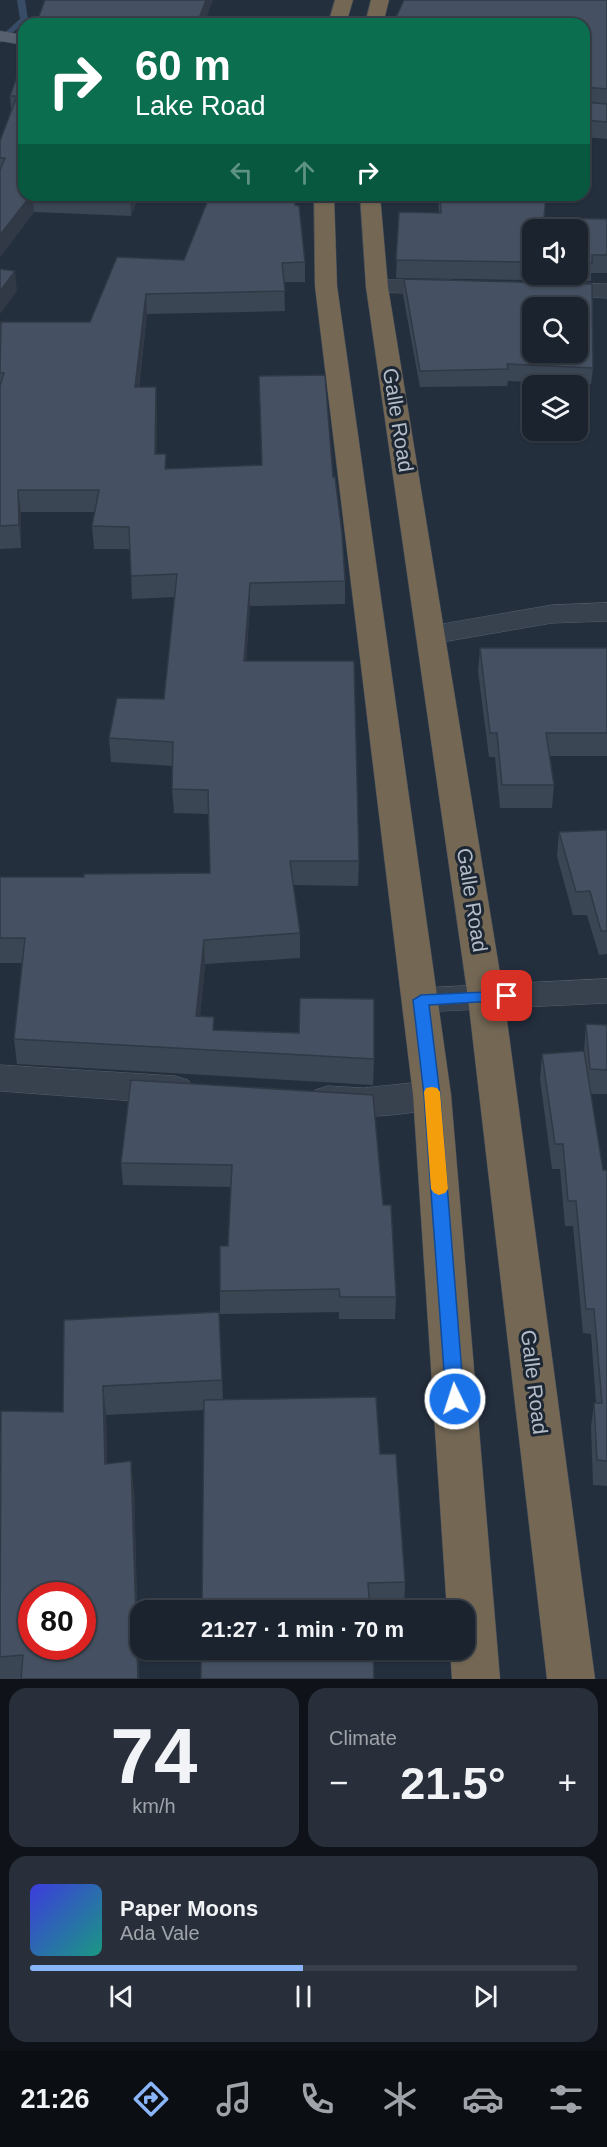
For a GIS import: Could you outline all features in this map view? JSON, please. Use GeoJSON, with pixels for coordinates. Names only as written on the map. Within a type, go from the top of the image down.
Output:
{"type":"FeatureCollection","features":[{"type":"Feature","properties":{"kind":"highway"},"geometry":{"type":"LineString","coordinates":[[339,18],[345,0]]}},
{"type":"Feature","properties":{"kind":"highway"},"geometry":{"type":"LineString","coordinates":[[376,18],[380,0]]}},
{"type":"Feature","properties":{"kind":"highway"},"geometry":{"type":"LineString","coordinates":[[324,201],[326,286],[432,1095],[476,1679]]}},
{"type":"Feature","properties":{"kind":"highway","name":"Galle Road"},"geometry":{"type":"LineString","coordinates":[[370,201],[377,287],[486,998],[571,1679]]}},
{"type":"Feature","properties":{"kind":"main road"},"geometry":{"type":"LineString","coordinates":[[0,36],[18,39]]}},
{"type":"Feature","properties":{"kind":"street"},"geometry":{"type":"LineString","coordinates":[[377,287],[469,287]]}},
{"type":"Feature","properties":{"kind":"street"},"geometry":{"type":"LineString","coordinates":[[526,288],[607,291]]}},
{"type":"Feature","properties":{"kind":"street"},"geometry":{"type":"LineString","coordinates":[[431,635],[552,614],[607,612]]}},
{"type":"Feature","properties":{"kind":"street"},"geometry":{"type":"LineString","coordinates":[[421,1000],[607,991]]}},
{"type":"Feature","properties":{"kind":"street"},"geometry":{"type":"LineString","coordinates":[[0,1078],[211,1092]]}},
{"type":"Feature","properties":{"kind":"street"},"geometry":{"type":"LineString","coordinates":[[293,1098],[363,1102],[432,1095]]}},
{"type":"Feature","properties":{"kind":"building"},"geometry":{"type":"Polygon","coordinates":[[[45,0],[206,0],[199,18],[38,18],[45,0]]]}},
{"type":"Feature","properties":{"kind":"building"},"geometry":{"type":"Polygon","coordinates":[[[404,0],[607,0],[607,89],[590,88],[590,18],[396,18],[404,0]]]}},
{"type":"Feature","properties":{"kind":"building"},"geometry":{"type":"Polygon","coordinates":[[[18,74],[18,201],[26,201],[0,235],[0,170],[5,158],[0,158],[0,141],[17,96],[10,96],[18,74]]]}},
{"type":"Feature","properties":{"kind":"building"},"geometry":{"type":"Polygon","coordinates":[[[590,103],[607,104],[607,122],[590,121],[590,103]]]}},
{"type":"Feature","properties":{"kind":"building"},"geometry":{"type":"Polygon","coordinates":[[[208,201],[295,201],[295,205],[299,206],[305,262],[282,263],[285,291],[146,294],[135,387],[156,387],[155,454],[166,454],[165,469],[262,465],[259,376],[325,375],[333,477],[335,477],[342,533],[345,581],[250,583],[244,661],[354,661],[359,861],[290,861],[300,933],[204,940],[196,1016],[214,1017],[213,1030],[299,1033],[300,998],[374,999],[374,1059],[14,1039],[25,938],[0,938],[0,877],[210,873],[208,790],[172,789],[173,742],[109,738],[117,698],[164,699],[177,574],[131,576],[129,527],[92,526],[99,490],[18,490],[19,525],[0,526],[0,386],[4,373],[0,373],[1,322],[90,322],[117,257],[184,260],[208,201]]]}},
{"type":"Feature","properties":{"kind":"building"},"geometry":{"type":"Polygon","coordinates":[[[440,201],[545,201],[544,218],[607,219],[607,255],[592,255],[592,263],[588,263],[588,219],[522,219],[522,262],[396,260],[399,212],[441,213],[440,201]]]}},
{"type":"Feature","properties":{"kind":"building"},"geometry":{"type":"Polygon","coordinates":[[[0,269],[15,271],[0,291],[0,269]]]}},
{"type":"Feature","properties":{"kind":"building"},"geometry":{"type":"Polygon","coordinates":[[[404,279],[522,282],[522,285],[592,284],[593,368],[507,364],[508,369],[420,371],[404,279]]]}},
{"type":"Feature","properties":{"kind":"building"},"geometry":{"type":"Polygon","coordinates":[[[480,648],[607,648],[607,733],[546,733],[554,785],[502,785],[497,733],[490,733],[480,648]]]}},
{"type":"Feature","properties":{"kind":"building"},"geometry":{"type":"Polygon","coordinates":[[[607,830],[607,931],[601,931],[590,891],[576,892],[559,832],[607,830]]]}},
{"type":"Feature","properties":{"kind":"building"},"geometry":{"type":"Polygon","coordinates":[[[586,1024],[607,1025],[607,1070],[590,1069],[586,1024]]]}},
{"type":"Feature","properties":{"kind":"building"},"geometry":{"type":"Polygon","coordinates":[[[584,1051],[603,1170],[607,1170],[607,1461],[597,1460],[594,1403],[602,1403],[594,1309],[586,1309],[576,1201],[568,1201],[563,1144],[555,1144],[542,1054],[584,1051]]]}},
{"type":"Feature","properties":{"kind":"building"},"geometry":{"type":"Polygon","coordinates":[[[131,1080],[373,1095],[383,1205],[391,1205],[396,1297],[340,1297],[339,1289],[220,1291],[220,1246],[228,1246],[232,1165],[121,1163],[131,1080]]]}},
{"type":"Feature","properties":{"kind":"building"},"geometry":{"type":"Polygon","coordinates":[[[219,1312],[222,1380],[103,1386],[105,1464],[131,1461],[135,1600],[130,1600],[130,1660],[137,1660],[138,1679],[21,1679],[23,1660],[96,1660],[96,1582],[18,1582],[18,1655],[0,1657],[1,1411],[63,1412],[64,1320],[219,1312]]]}},
{"type":"Feature","properties":{"kind":"building"},"geometry":{"type":"Polygon","coordinates":[[[376,1397],[380,1454],[396,1454],[405,1582],[368,1583],[369,1600],[202,1600],[204,1400],[376,1397]]]}},
{"type":"Feature","properties":{"kind":"building"},"geometry":{"type":"Polygon","coordinates":[[[201,1660],[373,1660],[374,1679],[201,1679],[201,1660]]]}},
{"type":"Feature","properties":{"kind":"waterway"},"geometry":{"type":"LineString","coordinates":[[21,0],[24,18]]}},
{"type":"Feature","properties":{"kind":"waterway"},"geometry":{"type":"LineString","coordinates":[[0,41],[18,25]]}},
{"type":"Feature","properties":{"kind":"slow traffic"},"geometry":{"type":"LineString","coordinates":[[432,1092],[439,1189]]}},
{"type":"Feature","properties":{"kind":"route"},"geometry":{"type":"LineString","coordinates":[[455,1399],[432,1095],[421,1000],[507,996]]}}]}
